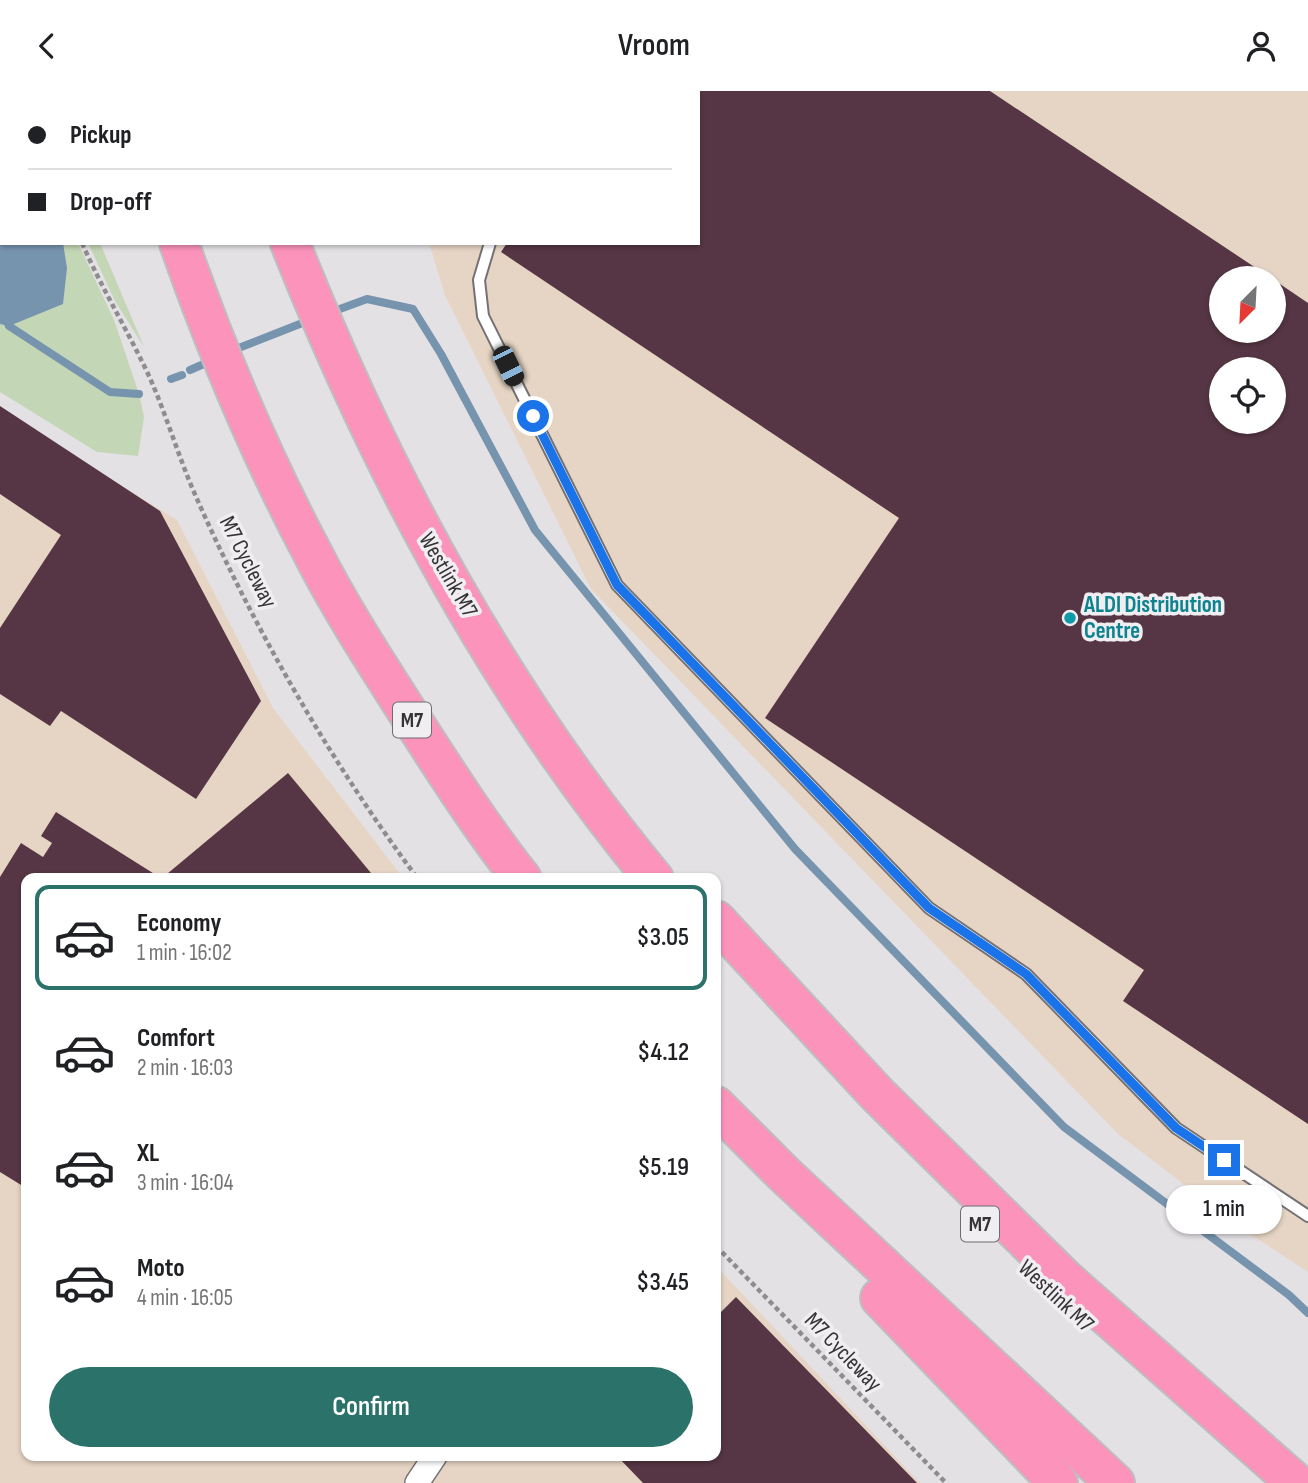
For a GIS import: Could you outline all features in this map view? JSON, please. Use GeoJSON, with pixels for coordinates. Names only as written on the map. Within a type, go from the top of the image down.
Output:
{"type":"FeatureCollection","features":[{"type":"Feature","properties":{"kind":"highway","name":"M7"},"geometry":{"type":"LineString","coordinates":[[179,245],[203,312],[263,453],[313,554],[359,634],[448,776],[518,873]]}},
{"type":"Feature","properties":{"kind":"highway","name":"Westlink M7"},"geometry":{"type":"LineString","coordinates":[[291,245],[334,355],[387,466],[455,591],[531,712],[612,829],[649,873]]}},
{"type":"Feature","properties":{"kind":"highway"},"geometry":{"type":"LineString","coordinates":[[531,712],[674,873]]}},
{"type":"Feature","properties":{"kind":"highway"},"geometry":{"type":"LineString","coordinates":[[721,925],[877,1094],[1065,1279],[1296,1483]]}},
{"type":"Feature","properties":{"kind":"highway","name":"Westlink M7"},"geometry":{"type":"LineString","coordinates":[[721,956],[825,1072],[1010,1254],[1259,1483]]}},
{"type":"Feature","properties":{"kind":"highway"},"geometry":{"type":"LineString","coordinates":[[721,1111],[784,1174],[1115,1483]]}},
{"type":"Feature","properties":{"kind":"highway"},"geometry":{"type":"LineString","coordinates":[[721,1140],[912,1330],[1058,1483]]}},
{"type":"Feature","properties":{"kind":"street"},"geometry":{"type":"LineString","coordinates":[[417,1483],[432,1461]]}},
{"type":"Feature","properties":{"kind":"lane"},"geometry":{"type":"LineString","coordinates":[[489,245],[479,280],[484,316],[617,585],[929,908],[1026,974],[1176,1128],[1308,1216]]}},
{"type":"Feature","properties":{"kind":"path","name":"M7 Cycleway"},"geometry":{"type":"LineString","coordinates":[[83,245],[148,376],[197,500],[281,665],[330,751],[414,873]]}},
{"type":"Feature","properties":{"kind":"path","name":"M7 Cycleway"},"geometry":{"type":"LineString","coordinates":[[721,1251],[946,1483]]}},
{"type":"Feature","properties":{"kind":"shaded area","name":"ALDI Distribution Centre"},"geometry":{"type":"Polygon","coordinates":[[[700,91],[1308,91],[1308,1272],[1244,1230],[1118,1134],[591,589],[445,295],[430,245],[700,245],[700,91]]]}},
{"type":"Feature","properties":{"kind":"shaded area"},"geometry":{"type":"Polygon","coordinates":[[[0,411],[177,520],[273,708],[399,873],[21,873],[21,1461],[721,1461],[721,1271],[920,1483],[0,1483],[0,411]]]}},
{"type":"Feature","properties":{"kind":"green space"},"geometry":{"type":"Polygon","coordinates":[[[0,245],[79,245],[114,320],[139,394],[144,417],[138,456],[97,452],[0,392],[0,245]]]}},
{"type":"Feature","properties":{"kind":"green space"},"geometry":{"type":"Polygon","coordinates":[[[89,245],[101,245],[144,347],[115,301],[89,245]]]}},
{"type":"Feature","properties":{"kind":"water"},"geometry":{"type":"Polygon","coordinates":[[[0,245],[63,245],[67,268],[63,304],[9,326],[0,324],[0,245]]]}},
{"type":"Feature","properties":{"kind":"building","name":"ALDI Distribution Centre"},"geometry":{"type":"Polygon","coordinates":[[[700,91],[990,91],[1253,266],[1209,266],[1209,343],[1286,343],[1286,288],[1308,303],[1308,1124],[1123,1001],[1144,970],[765,718],[899,518],[501,252],[506,245],[700,245],[700,91]]]}},
{"type":"Feature","properties":{"kind":"building"},"geometry":{"type":"Polygon","coordinates":[[[0,406],[160,511],[261,701],[196,799],[61,711],[50,726],[0,694],[0,628],[61,535],[0,494],[0,406]]]}},
{"type":"Feature","properties":{"kind":"building"},"geometry":{"type":"Polygon","coordinates":[[[288,773],[371,873],[168,873],[288,773]]]}},
{"type":"Feature","properties":{"kind":"building"},"geometry":{"type":"Polygon","coordinates":[[[56,812],[153,873],[21,873],[21,1185],[0,1172],[0,877],[21,843],[43,857],[52,843],[41,836],[56,812]]]}},
{"type":"Feature","properties":{"kind":"building"},"geometry":{"type":"Polygon","coordinates":[[[736,1297],[917,1483],[643,1483],[622,1461],[721,1461],[721,1312],[736,1297]]]}},
{"type":"Feature","properties":{"kind":"waterway"},"geometry":{"type":"LineString","coordinates":[[329,313],[367,299],[413,309],[441,354],[535,530],[795,849],[1064,1127],[1289,1295],[1308,1313]]}},
{"type":"Feature","properties":{"kind":"waterway"},"geometry":{"type":"LineString","coordinates":[[0,302],[9,326],[110,392],[139,394]]}},
{"type":"Feature","properties":{"kind":"waterway"},"geometry":{"type":"LineString","coordinates":[[231,351],[310,320]]}},
{"type":"Feature","properties":{"kind":"waterway"},"geometry":{"type":"LineString","coordinates":[[190,370],[213,360]]}},
{"type":"Feature","properties":{"kind":"waterway"},"geometry":{"type":"LineString","coordinates":[[171,379],[182,375]]}},
{"type":"Feature","properties":{"kind":"place","name":"ALDI Distribution Centre"},"geometry":{"type":"Point","coordinates":[1070,618]}},
{"type":"Feature","properties":{"kind":"route"},"geometry":{"type":"LineString","coordinates":[[533,416],[617,585],[929,908],[1021,969],[1176,1128],[1224,1160]]}}]}
